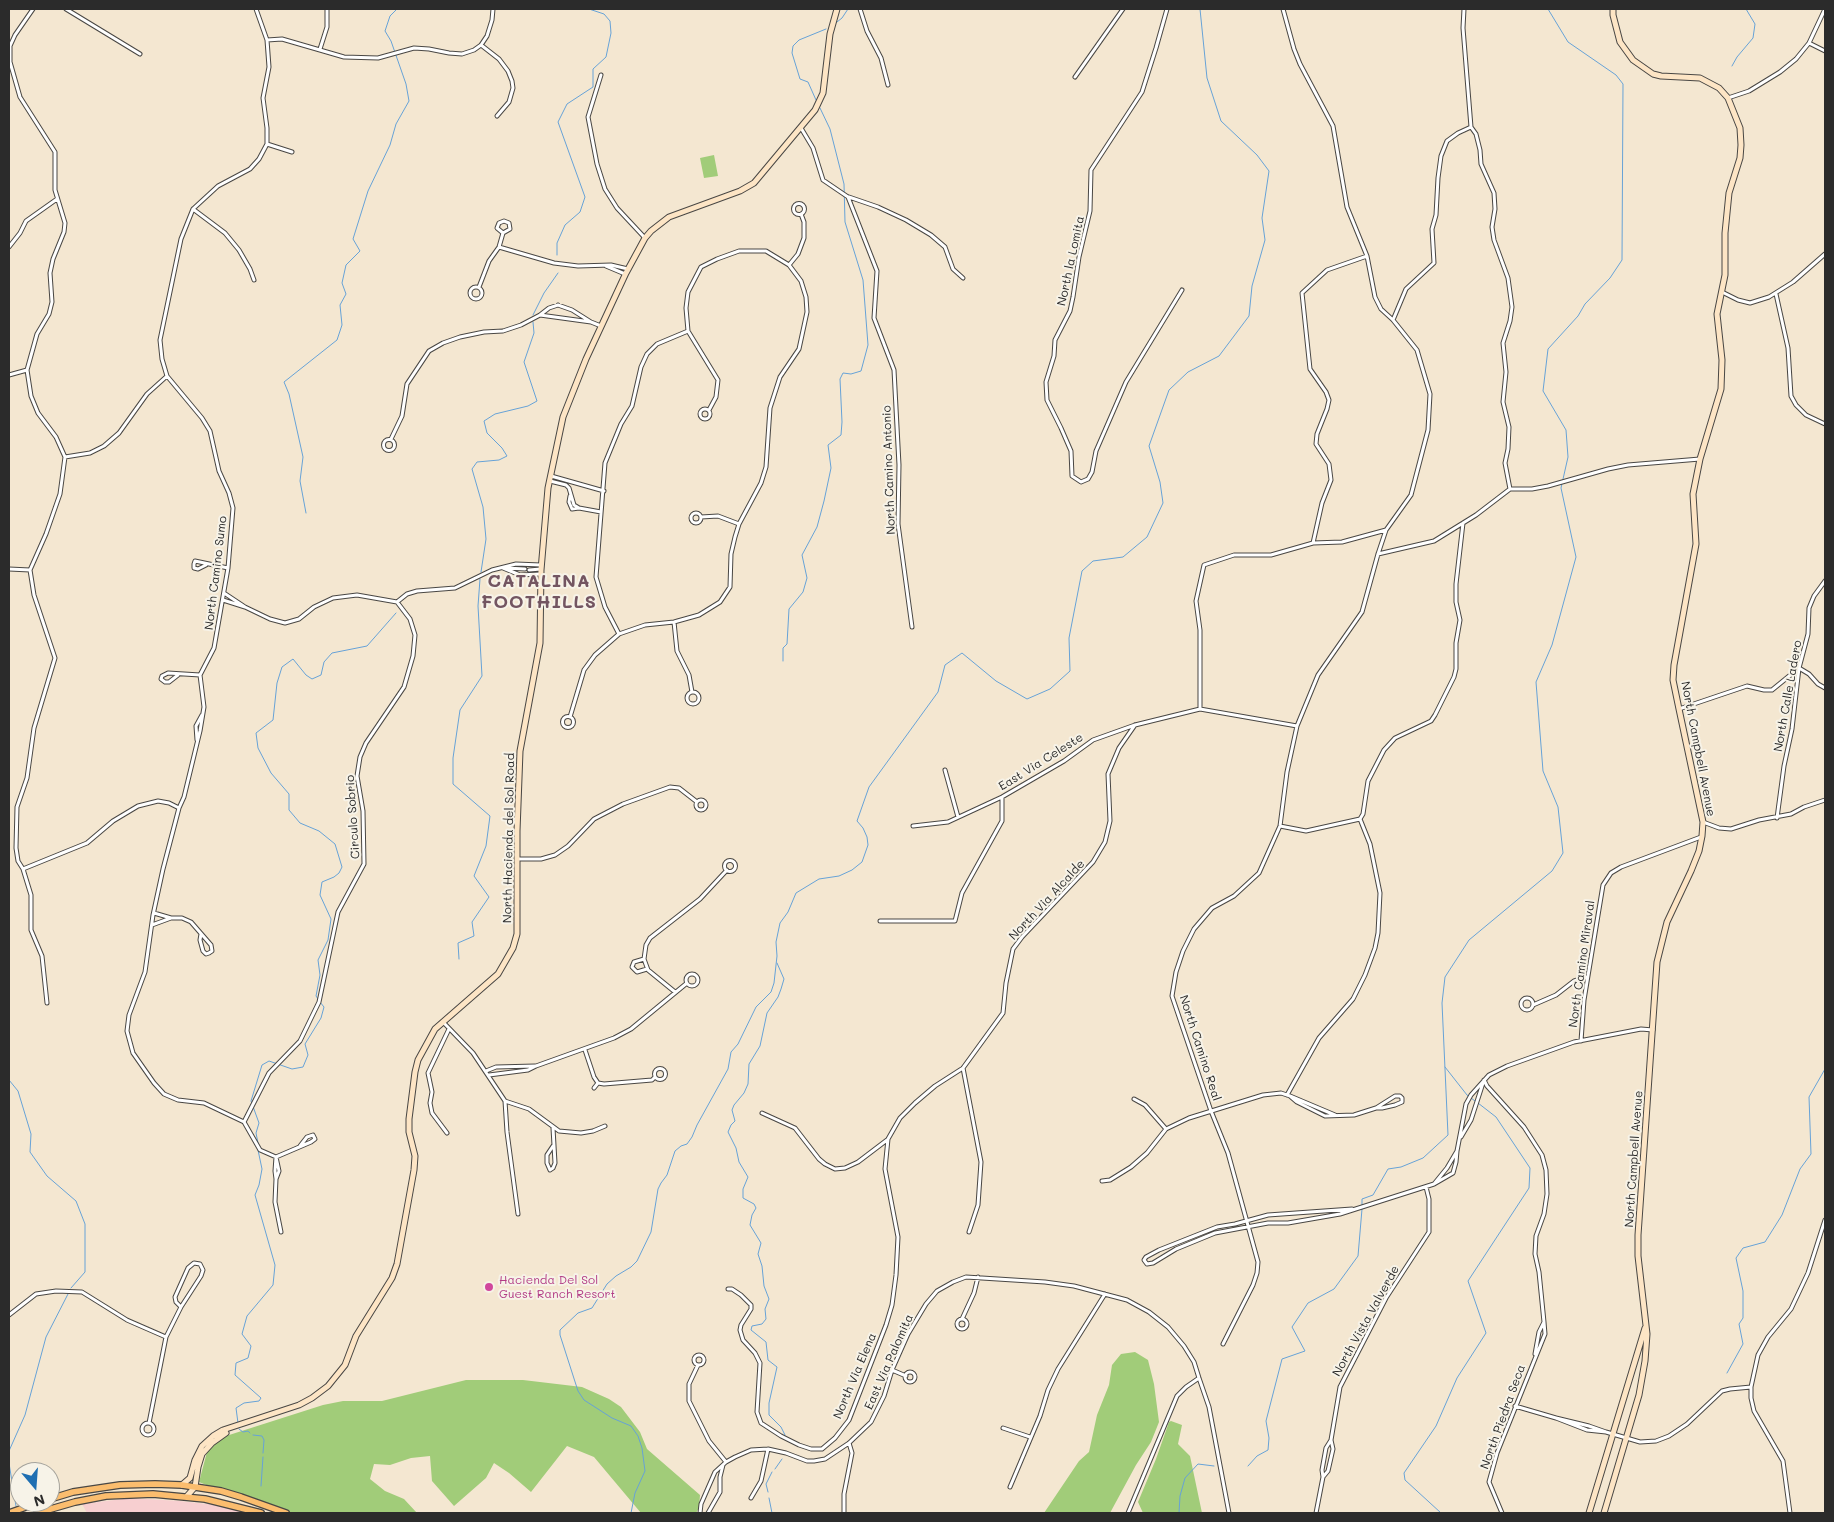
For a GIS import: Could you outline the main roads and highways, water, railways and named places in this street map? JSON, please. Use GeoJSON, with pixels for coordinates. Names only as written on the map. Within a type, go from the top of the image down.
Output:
{"type":"FeatureCollection","features":[{"type":"Feature","properties":{"kind":"main road"},"geometry":{"type":"LineString","coordinates":[[60,1496],[73,1492],[129,1484],[182,1485],[242,1497],[286,1513]]}},
{"type":"Feature","properties":{"kind":"main road"},"geometry":{"type":"LineString","coordinates":[[73,1492],[75,1502]]}},
{"type":"Feature","properties":{"kind":"main road"},"geometry":{"type":"LineString","coordinates":[[37,1513],[75,1502],[106,1496],[136,1494],[188,1496],[261,1513]]}},
{"type":"Feature","properties":{"kind":"waterway"},"geometry":{"type":"LineString","coordinates":[[306,513],[300,481],[303,457],[289,394],[284,382],[337,340],[342,325],[340,305],[346,294],[342,283],[346,265],[360,251],[353,239],[368,191],[390,145],[396,124],[409,101],[406,84],[391,41],[385,31],[390,16],[397,9]]}},
{"type":"Feature","properties":{"kind":"waterway"},"geometry":{"type":"LineString","coordinates":[[557,255],[557,243],[565,225],[580,212],[585,197],[558,122],[567,104],[593,87],[593,69],[606,57],[611,33],[610,21],[604,14],[589,9]]}},
{"type":"Feature","properties":{"kind":"waterway"},"geometry":{"type":"LineString","coordinates":[[837,22],[848,9]]}},
{"type":"Feature","properties":{"kind":"waterway"},"geometry":{"type":"LineString","coordinates":[[631,1513],[635,1493],[645,1471],[642,1448],[638,1436],[631,1426],[612,1418],[584,1400],[578,1391],[560,1330],[578,1313],[592,1308],[607,1284],[637,1261],[651,1232],[658,1189],[667,1175],[675,1151],[687,1144],[692,1137],[728,1069],[731,1052],[738,1044],[756,1007],[771,992],[774,983],[777,956],[776,942],[780,923],[788,912],[796,893],[819,879],[839,876],[852,870],[862,862],[868,845],[863,828],[857,821],[869,787],[938,692],[945,665],[962,653],[996,681],[1027,699],[1050,689],[1070,671],[1069,638],[1082,571],[1093,561],[1123,557],[1147,537],[1163,503],[1160,482],[1149,446],[1169,390],[1188,372],[1219,356],[1249,316],[1252,286],[1265,240],[1262,218],[1269,171],[1257,155],[1221,121],[1207,78],[1200,9]]}},
{"type":"Feature","properties":{"kind":"waterway"},"geometry":{"type":"LineString","coordinates":[[1362,1205],[1362,1199],[1373,1195],[1388,1169],[1401,1167],[1423,1158],[1448,1135],[1442,1003],[1445,977],[1469,940],[1552,871],[1563,853],[1558,807],[1543,771],[1536,682],[1552,645],[1576,557],[1561,488],[1568,457],[1566,430],[1543,391],[1548,349],[1578,316],[1585,304],[1610,278],[1622,260],[1623,84],[1616,75],[1568,42],[1548,9]]}},
{"type":"Feature","properties":{"kind":"waterway"},"geometry":{"type":"LineString","coordinates":[[1732,66],[1753,38],[1755,24],[1746,9]]}},
{"type":"Feature","properties":{"kind":"waterway"},"geometry":{"type":"LineString","coordinates":[[816,100],[808,82],[800,79],[792,53],[793,46],[799,40],[826,29]]}},
{"type":"Feature","properties":{"kind":"waterway"},"geometry":{"type":"LineString","coordinates":[[783,661],[783,648],[787,644],[789,609],[803,592],[807,578],[802,555],[817,527],[831,468],[828,445],[841,435],[840,379],[843,373],[851,374],[861,371],[868,345],[863,280],[845,222],[844,184],[830,129],[820,108]]}},
{"type":"Feature","properties":{"kind":"waterway"},"geometry":{"type":"LineString","coordinates":[[533,315],[544,293],[558,273]]}},
{"type":"Feature","properties":{"kind":"waterway"},"geometry":{"type":"LineString","coordinates":[[481,572],[486,539],[483,507],[472,469],[477,462],[499,460],[507,456],[487,433],[484,421],[495,414],[528,406],[537,401],[524,362],[534,333],[533,322]]}},
{"type":"Feature","properties":{"kind":"waterway"},"geometry":{"type":"LineString","coordinates":[[459,959],[458,943],[474,936],[472,922],[489,897],[474,876],[486,846],[490,816],[453,784],[453,758],[460,710],[482,676],[478,606],[480,579]]}},
{"type":"Feature","properties":{"kind":"waterway"},"geometry":{"type":"LineString","coordinates":[[318,999],[316,996],[320,975],[318,960],[328,940],[331,919],[320,895],[322,882],[334,877],[342,867],[335,844],[319,831],[300,823],[289,810],[289,794],[271,773],[258,748],[256,733],[273,720],[277,683],[282,667],[293,659],[306,675],[312,679],[321,675],[324,662],[332,653],[367,646],[396,613]]}},
{"type":"Feature","properties":{"kind":"waterway"},"geometry":{"type":"LineString","coordinates":[[777,963],[784,979],[778,997],[767,1013],[760,1046],[749,1064],[748,1084],[744,1093],[734,1105],[732,1110],[735,1121],[728,1132],[736,1148],[739,1162],[748,1177],[743,1189],[743,1198],[754,1204],[756,1208],[750,1225],[761,1243],[758,1254],[762,1266],[764,1286],[769,1299],[765,1309],[766,1319],[762,1324],[752,1326],[751,1330],[766,1342],[768,1360],[777,1367],[769,1403],[769,1415],[781,1427],[785,1435]]}},
{"type":"Feature","properties":{"kind":"waterway"},"geometry":{"type":"LineString","coordinates":[[258,1143],[256,1133],[259,1123],[251,1101],[262,1065],[269,1061],[292,1069],[303,1067],[308,1055],[305,1044],[321,1018],[324,1007],[320,1002]]}},
{"type":"Feature","properties":{"kind":"waterway"},"geometry":{"type":"LineString","coordinates":[[1445,1067],[1467,1095],[1475,1101]]}},
{"type":"Feature","properties":{"kind":"waterway"},"geometry":{"type":"LineString","coordinates":[[1727,1373],[1743,1344],[1739,1324],[1743,1318],[1743,1291],[1736,1258],[1743,1248],[1765,1242],[1782,1215],[1800,1169],[1811,1154],[1809,1097],[1825,1069]]}},
{"type":"Feature","properties":{"kind":"waterway"},"geometry":{"type":"LineString","coordinates":[[9,1080],[18,1091],[31,1134],[30,1152],[47,1176],[76,1201],[85,1224],[85,1272],[71,1288]]}},
{"type":"Feature","properties":{"kind":"waterway"},"geometry":{"type":"LineString","coordinates":[[1441,1513],[1405,1480],[1404,1473],[1436,1426],[1457,1378],[1486,1333],[1468,1281],[1529,1188],[1530,1168],[1496,1117],[1478,1103]]}},
{"type":"Feature","properties":{"kind":"waterway"},"geometry":{"type":"LineString","coordinates":[[238,1423],[236,1408],[244,1403],[259,1401],[261,1398],[235,1375],[236,1363],[248,1358],[251,1346],[242,1334],[247,1316],[273,1285],[275,1265],[255,1195],[262,1169],[258,1150]]}},
{"type":"Feature","properties":{"kind":"waterway"},"geometry":{"type":"LineString","coordinates":[[1248,1466],[1257,1456],[1268,1450],[1269,1438],[1266,1421],[1282,1359],[1305,1351],[1292,1327],[1308,1303],[1334,1289],[1358,1256],[1362,1209]]}},
{"type":"Feature","properties":{"kind":"waterway"},"geometry":{"type":"LineString","coordinates":[[9,1451],[25,1415],[46,1337],[68,1294]]}},
{"type":"Feature","properties":{"kind":"waterway"},"geometry":{"type":"LineString","coordinates":[[239,1429],[250,1433]]}},
{"type":"Feature","properties":{"kind":"waterway"},"geometry":{"type":"LineString","coordinates":[[253,1435],[262,1436],[264,1440],[263,1453]]}},
{"type":"Feature","properties":{"kind":"waterway"},"geometry":{"type":"LineString","coordinates":[[261,1486],[263,1457]]}},
{"type":"Feature","properties":{"kind":"waterway"},"geometry":{"type":"LineString","coordinates":[[775,1469],[782,1459]]}},
{"type":"Feature","properties":{"kind":"waterway"},"geometry":{"type":"LineString","coordinates":[[9,1463],[10,1469]]}},
{"type":"Feature","properties":{"kind":"waterway"},"geometry":{"type":"LineString","coordinates":[[1179,1513],[1180,1496],[1185,1478],[1198,1464],[1214,1466]]}},
{"type":"Feature","properties":{"kind":"waterway"},"geometry":{"type":"LineString","coordinates":[[768,1492],[766,1484],[772,1472]]}},
{"type":"Feature","properties":{"kind":"waterway"},"geometry":{"type":"LineString","coordinates":[[769,1498],[772,1513]]}},
{"type":"Feature","properties":{"kind":"place","name":"Hacienda Del Sol Guest Ranch Resort"},"geometry":{"type":"Point","coordinates":[489,1287]}},
{"type":"Feature","properties":{"kind":"district","name":"CATALINA FOOTHILLS"},"geometry":{"type":"Point","coordinates":[539,591]}}]}
